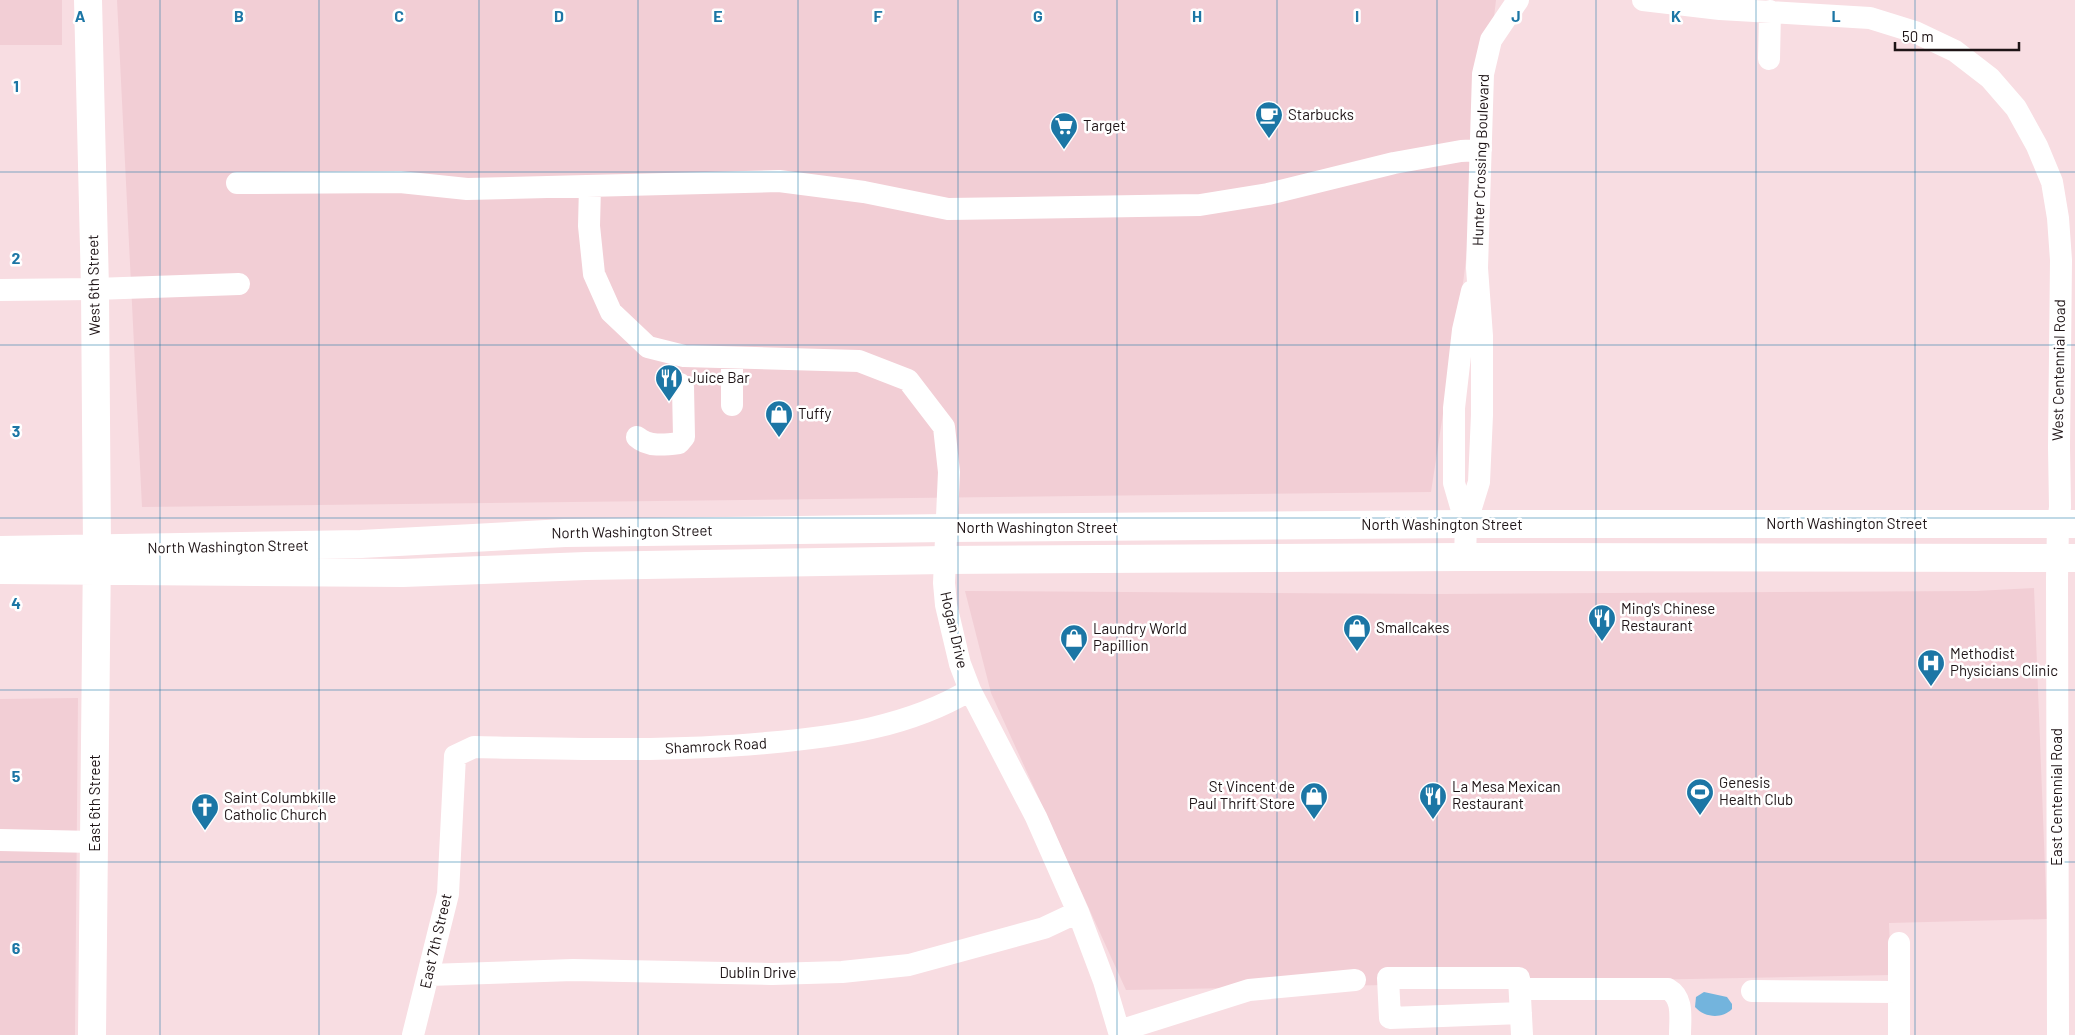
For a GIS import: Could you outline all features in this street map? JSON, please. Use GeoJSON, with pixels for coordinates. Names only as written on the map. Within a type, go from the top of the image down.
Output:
{"type":"FeatureCollection","features":[{"type":"Feature","properties":{"kind":"main road","name":"West 6th Street"},"geometry":{"type":"LineString","coordinates":[[88,0],[95,289],[97,560]]}},
{"type":"Feature","properties":{"kind":"main road","name":"North Washington Street"},"geometry":{"type":"LineString","coordinates":[[0,570],[97,560],[565,533],[1466,524],[2066,524]]}},
{"type":"Feature","properties":{"kind":"main road","name":"North Washington Street"},"geometry":{"type":"LineString","coordinates":[[0,550],[97,560],[403,573],[596,565],[944,560],[1465,557],[2066,559]]}},
{"type":"Feature","properties":{"kind":"main road","name":"East 6th Street"},"geometry":{"type":"LineString","coordinates":[[92,1035],[97,560]]}},
{"type":"Feature","properties":{"kind":"street","name":"Hunter Crossing Boulevard"},"geometry":{"type":"LineString","coordinates":[[1465,557],[1466,524],[1454,483],[1454,408],[1463,330],[1477,268],[1483,74],[1491,40],[1518,0]]}},
{"type":"Feature","properties":{"kind":"street","name":"West Centennial Road"},"geometry":{"type":"LineString","coordinates":[[1643,0],[1720,9],[1770,10],[1870,18],[1915,32],[1955,51],[1990,78],[2016,108],[2037,146],[2052,182],[2068,260],[2067,380],[2060,507],[2066,524],[2066,559]]}},
{"type":"Feature","properties":{"kind":"street"},"geometry":{"type":"LineString","coordinates":[[1769,59],[1770,10]]}},
{"type":"Feature","properties":{"kind":"street"},"geometry":{"type":"LineString","coordinates":[[237,183],[400,182],[467,189],[779,181],[864,192],[948,209],[1200,205],[1268,194],[1394,163],[1461,151],[1481,150]]}},
{"type":"Feature","properties":{"kind":"street","name":"Hogan Drive"},"geometry":{"type":"LineString","coordinates":[[590,186],[589,226],[594,274],[611,312],[648,347],[684,356],[859,361],[908,380],[944,427],[949,472],[944,583],[949,620],[960,664],[970,690],[1036,817],[1078,912],[1104,981],[1119,1033]]}},
{"type":"Feature","properties":{"kind":"street"},"geometry":{"type":"LineString","coordinates":[[0,290],[238,284]]}},
{"type":"Feature","properties":{"kind":"street"},"geometry":{"type":"LineString","coordinates":[[732,358],[732,405]]}},
{"type":"Feature","properties":{"kind":"street"},"geometry":{"type":"LineString","coordinates":[[637,437],[643,442],[663,445],[679,443],[684,437],[683,387],[680,384]]}},
{"type":"Feature","properties":{"kind":"street","name":"East Centennial Road"},"geometry":{"type":"LineString","coordinates":[[2058,1035],[2066,559]]}},
{"type":"Feature","properties":{"kind":"street","name":"Shamrock Road"},"geometry":{"type":"LineString","coordinates":[[449,748],[653,750],[808,740],[862,731],[926,712],[970,690]]}},
{"type":"Feature","properties":{"kind":"street","name":"East 7th Street"},"geometry":{"type":"LineString","coordinates":[[413,1035],[448,894],[449,748]]}},
{"type":"Feature","properties":{"kind":"street"},"geometry":{"type":"LineString","coordinates":[[0,840],[95,842]]}},
{"type":"Feature","properties":{"kind":"street","name":"Dublin Drive"},"geometry":{"type":"LineString","coordinates":[[429,975],[573,970],[772,974],[842,972],[909,966],[1044,928],[1078,912]]}},
{"type":"Feature","properties":{"kind":"street"},"geometry":{"type":"LineString","coordinates":[[1899,944],[1899,1035]]}},
{"type":"Feature","properties":{"kind":"street"},"geometry":{"type":"LineString","coordinates":[[1388,978],[1519,978],[1522,1024],[1390,1018],[1388,978]]}},
{"type":"Feature","properties":{"kind":"street"},"geometry":{"type":"LineString","coordinates":[[1119,1033],[1249,990],[1355,980]]}},
{"type":"Feature","properties":{"kind":"street"},"geometry":{"type":"LineString","coordinates":[[1520,989],[1668,989],[1675,993],[1680,1004],[1680,1035]]}},
{"type":"Feature","properties":{"kind":"street"},"geometry":{"type":"LineString","coordinates":[[1752,991],[1899,992]]}},
{"type":"Feature","properties":{"kind":"shaded area"},"geometry":{"type":"Polygon","coordinates":[[[0,0],[62,0],[62,45],[0,45],[0,0]]]}},
{"type":"Feature","properties":{"kind":"shaded area"},"geometry":{"type":"Polygon","coordinates":[[[117,0],[1496,0],[1464,276],[1431,492],[142,507],[117,0]]]}},
{"type":"Feature","properties":{"kind":"shaded area"},"geometry":{"type":"Polygon","coordinates":[[[2034,588],[2047,919],[1889,923],[1891,975],[1126,990],[991,693],[965,591],[1442,594],[1976,591],[2034,588]]]}},
{"type":"Feature","properties":{"kind":"shaded area"},"geometry":{"type":"Polygon","coordinates":[[[78,698],[75,1035],[0,1035],[0,699],[78,698]]]}},
{"type":"Feature","properties":{"kind":"water"},"geometry":{"type":"Polygon","coordinates":[[[1704,992],[1727,997],[1732,1004],[1732,1009],[1719,1016],[1708,1015],[1699,1011],[1695,1007],[1696,997],[1704,992]]]}},
{"type":"Feature","properties":{"kind":"place","name":"Starbucks"},"geometry":{"type":"Point","coordinates":[1269,139]}},
{"type":"Feature","properties":{"kind":"place","name":"Target"},"geometry":{"type":"Point","coordinates":[1064,150]}},
{"type":"Feature","properties":{"kind":"place","name":"Juice Bar"},"geometry":{"type":"Point","coordinates":[669,402]}},
{"type":"Feature","properties":{"kind":"place","name":"Tuffy"},"geometry":{"type":"Point","coordinates":[779,438]}},
{"type":"Feature","properties":{"kind":"place","name":"Ming's Chinese Restaurant"},"geometry":{"type":"Point","coordinates":[1602,642]}},
{"type":"Feature","properties":{"kind":"place","name":"Smallcakes"},"geometry":{"type":"Point","coordinates":[1357,652]}},
{"type":"Feature","properties":{"kind":"place","name":"Laundry World Papillion"},"geometry":{"type":"Point","coordinates":[1074,662]}},
{"type":"Feature","properties":{"kind":"place","name":"Methodist Physicians Clinic"},"geometry":{"type":"Point","coordinates":[1931,687]}},
{"type":"Feature","properties":{"kind":"place","name":"Genesis Health Club"},"geometry":{"type":"Point","coordinates":[1700,816]}},
{"type":"Feature","properties":{"kind":"place","name":"St Vincent de Paul Thrift Store"},"geometry":{"type":"Point","coordinates":[1314,820]}},
{"type":"Feature","properties":{"kind":"place","name":"La Mesa Mexican Restaurant"},"geometry":{"type":"Point","coordinates":[1433,820]}},
{"type":"Feature","properties":{"kind":"place","name":"Saint Columbkille Catholic Church"},"geometry":{"type":"Point","coordinates":[205,831]}}]}
